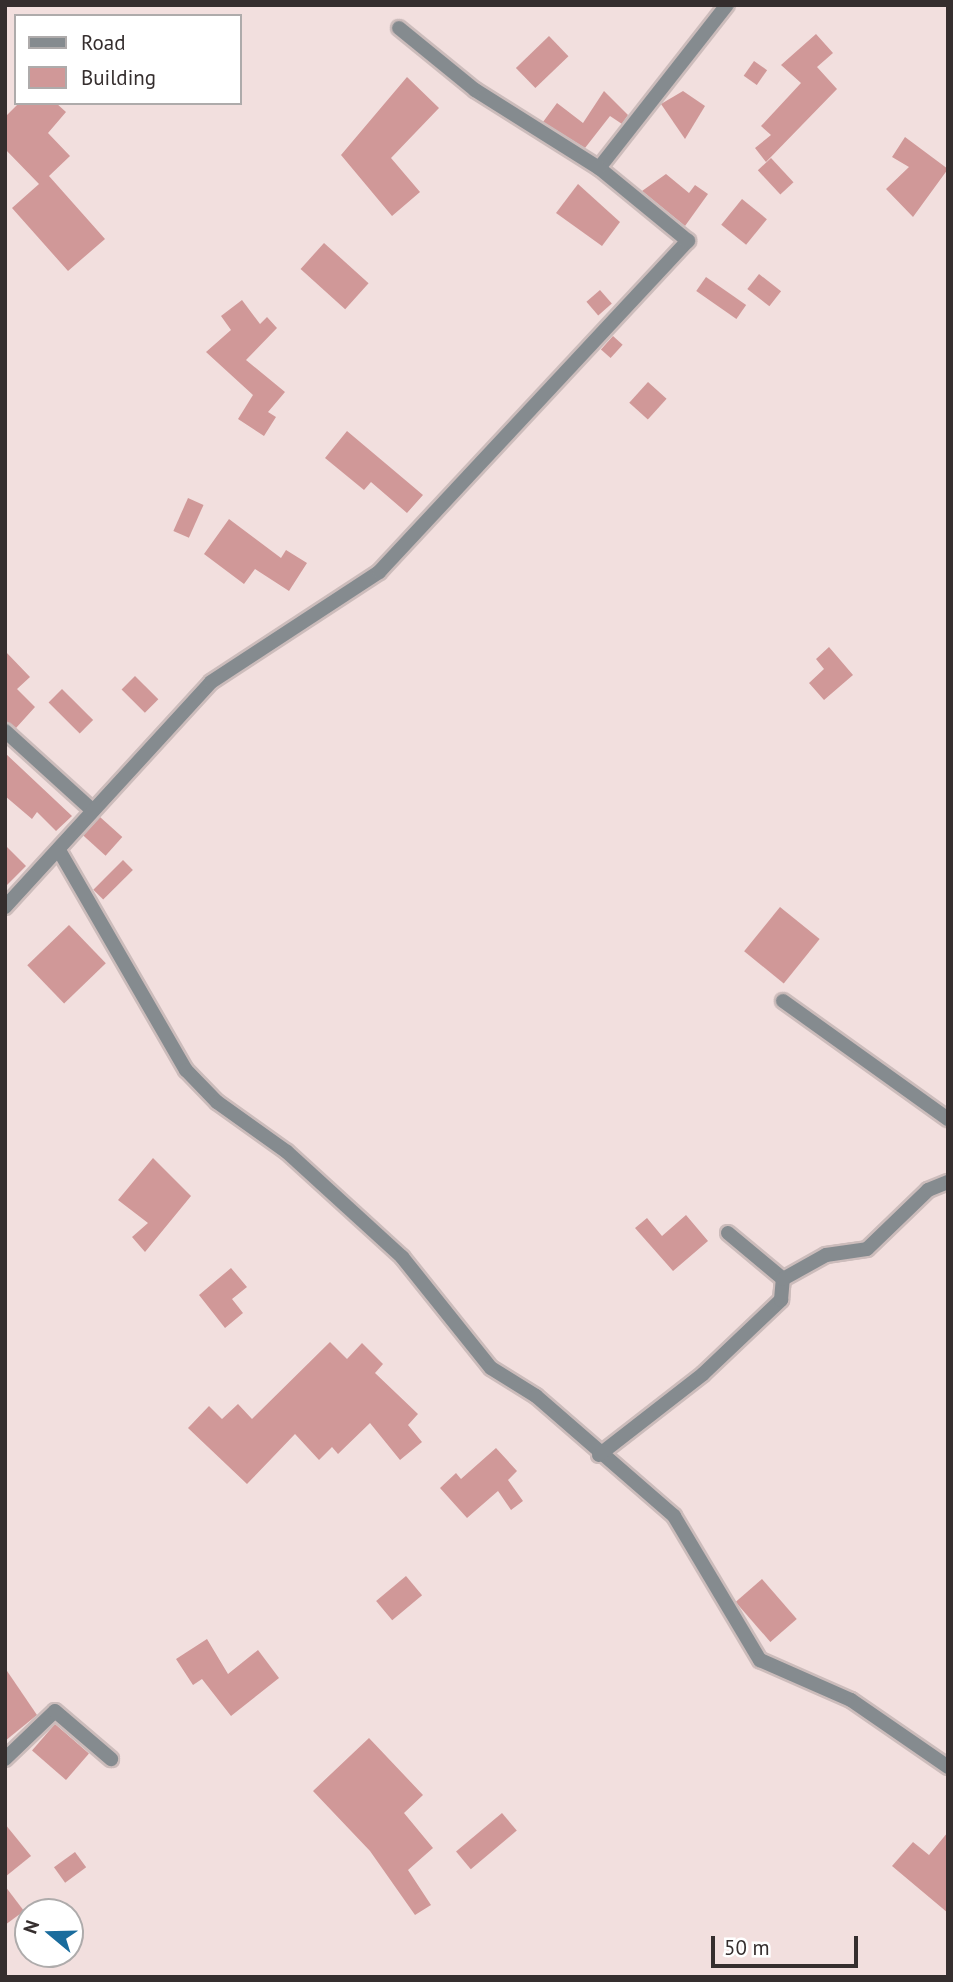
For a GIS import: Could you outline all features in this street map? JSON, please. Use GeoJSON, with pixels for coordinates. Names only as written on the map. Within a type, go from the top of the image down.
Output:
{"type":"FeatureCollection","features":[{"type":"Feature","properties":{"kind":"street"},"geometry":{"type":"LineString","coordinates":[[599,168],[727,5]]}},
{"type":"Feature","properties":{"kind":"street"},"geometry":{"type":"LineString","coordinates":[[5,907],[60,852],[90,808],[211,681],[379,572],[688,241],[599,168],[475,90],[399,28]]}},
{"type":"Feature","properties":{"kind":"street"},"geometry":{"type":"LineString","coordinates":[[5,731],[90,808]]}},
{"type":"Feature","properties":{"kind":"street"},"geometry":{"type":"LineString","coordinates":[[60,852],[186,1070],[402,1257],[491,1368],[536,1396],[598,1455],[674,1516],[760,1660],[851,1700],[948,1767]]}},
{"type":"Feature","properties":{"kind":"street"},"geometry":{"type":"LineString","coordinates":[[783,1001],[948,1119]]}},
{"type":"Feature","properties":{"kind":"street"},"geometry":{"type":"LineString","coordinates":[[783,1279],[826,1255],[867,1249],[928,1189],[948,1182]]}},
{"type":"Feature","properties":{"kind":"street"},"geometry":{"type":"LineString","coordinates":[[728,1233],[783,1279]]}},
{"type":"Feature","properties":{"kind":"street"},"geometry":{"type":"LineString","coordinates":[[598,1455],[703,1374],[781,1300],[783,1279]]}},
{"type":"Feature","properties":{"kind":"street"},"geometry":{"type":"LineString","coordinates":[[5,1759],[55,1711],[111,1759]]}},
{"type":"Feature","properties":{"kind":"building"},"geometry":{"type":"Polygon","coordinates":[[[816,34],[833,53],[817,67],[837,89],[766,162],[755,148],[771,135],[761,126],[801,83],[781,65],[816,34]]]}},
{"type":"Feature","properties":{"kind":"building"},"geometry":{"type":"Polygon","coordinates":[[[549,36],[568,56],[535,88],[516,68],[549,36]]]}},
{"type":"Feature","properties":{"kind":"building"},"geometry":{"type":"Polygon","coordinates":[[[754,61],[767,70],[757,85],[744,76],[754,61]]]}},
{"type":"Feature","properties":{"kind":"building"},"geometry":{"type":"Polygon","coordinates":[[[407,77],[439,108],[391,158],[420,192],[392,216],[341,155],[407,77]]]}},
{"type":"Feature","properties":{"kind":"building"},"geometry":{"type":"Polygon","coordinates":[[[604,91],[628,115],[622,124],[610,116],[585,148],[543,122],[557,103],[583,123],[604,91]]]}},
{"type":"Feature","properties":{"kind":"building"},"geometry":{"type":"Polygon","coordinates":[[[683,91],[705,106],[685,139],[661,104],[683,91]]]}},
{"type":"Feature","properties":{"kind":"building"},"geometry":{"type":"Polygon","coordinates":[[[17,105],[58,105],[66,112],[48,133],[70,156],[49,176],[105,239],[68,271],[12,208],[39,184],[5,149],[5,117],[17,105]]]}},
{"type":"Feature","properties":{"kind":"building"},"geometry":{"type":"Polygon","coordinates":[[[905,137],[948,169],[913,217],[886,189],[909,167],[892,157],[905,137]]]}},
{"type":"Feature","properties":{"kind":"building"},"geometry":{"type":"Polygon","coordinates":[[[771,158],[794,182],[780,194],[758,170],[771,158]]]}},
{"type":"Feature","properties":{"kind":"building"},"geometry":{"type":"Polygon","coordinates":[[[666,174],[689,193],[695,185],[708,194],[685,226],[642,191],[666,174]]]}},
{"type":"Feature","properties":{"kind":"building"},"geometry":{"type":"Polygon","coordinates":[[[578,184],[620,222],[602,246],[556,213],[578,184]]]}},
{"type":"Feature","properties":{"kind":"building"},"geometry":{"type":"Polygon","coordinates":[[[742,199],[767,219],[746,245],[721,225],[742,199]]]}},
{"type":"Feature","properties":{"kind":"building"},"geometry":{"type":"Polygon","coordinates":[[[324,243],[369,283],[345,309],[301,269],[324,243]]]}},
{"type":"Feature","properties":{"kind":"building"},"geometry":{"type":"Polygon","coordinates":[[[759,274],[781,291],[769,306],[747,289],[759,274]]]}},
{"type":"Feature","properties":{"kind":"building"},"geometry":{"type":"Polygon","coordinates":[[[706,277],[746,305],[736,319],[696,291],[706,277]]]}},
{"type":"Feature","properties":{"kind":"building"},"geometry":{"type":"Polygon","coordinates":[[[600,290],[612,304],[598,315],[586,302],[600,290]]]}},
{"type":"Feature","properties":{"kind":"building"},"geometry":{"type":"Polygon","coordinates":[[[242,300],[260,324],[267,317],[277,328],[246,360],[285,392],[268,412],[276,417],[264,436],[238,419],[253,395],[206,352],[231,330],[221,316],[242,300]]]}},
{"type":"Feature","properties":{"kind":"building"},"geometry":{"type":"Polygon","coordinates":[[[613,336],[623,345],[611,358],[601,349],[613,336]]]}},
{"type":"Feature","properties":{"kind":"building"},"geometry":{"type":"Polygon","coordinates":[[[648,382],[667,399],[648,420],[629,403],[648,382]]]}},
{"type":"Feature","properties":{"kind":"building"},"geometry":{"type":"Polygon","coordinates":[[[347,431],[423,495],[407,513],[371,482],[364,490],[325,458],[347,431]]]}},
{"type":"Feature","properties":{"kind":"building"},"geometry":{"type":"Polygon","coordinates":[[[188,498],[204,505],[189,538],[173,531],[188,498]]]}},
{"type":"Feature","properties":{"kind":"building"},"geometry":{"type":"Polygon","coordinates":[[[229,519],[281,558],[286,550],[307,563],[289,591],[255,569],[244,584],[204,554],[229,519]]]}},
{"type":"Feature","properties":{"kind":"building"},"geometry":{"type":"Polygon","coordinates":[[[829,647],[853,675],[824,700],[809,683],[824,669],[816,659],[829,647]]]}},
{"type":"Feature","properties":{"kind":"building"},"geometry":{"type":"Polygon","coordinates":[[[5,651],[30,677],[17,689],[35,707],[16,728],[5,722],[5,651]]]}},
{"type":"Feature","properties":{"kind":"building"},"geometry":{"type":"Polygon","coordinates":[[[135,676],[158,699],[145,713],[122,689],[135,676]]]}},
{"type":"Feature","properties":{"kind":"building"},"geometry":{"type":"Polygon","coordinates":[[[62,689],[93,720],[80,734],[49,702],[62,689]]]}},
{"type":"Feature","properties":{"kind":"building"},"geometry":{"type":"Polygon","coordinates":[[[5,753],[72,816],[56,831],[37,812],[32,819],[5,796],[5,753]]]}},
{"type":"Feature","properties":{"kind":"building"},"geometry":{"type":"Polygon","coordinates":[[[100,817],[122,837],[106,856],[83,836],[100,817]]]}},
{"type":"Feature","properties":{"kind":"building"},"geometry":{"type":"Polygon","coordinates":[[[5,845],[26,866],[5,887],[5,845]]]}},
{"type":"Feature","properties":{"kind":"building"},"geometry":{"type":"Polygon","coordinates":[[[123,860],[133,870],[103,900],[93,890],[123,860]]]}},
{"type":"Feature","properties":{"kind":"building"},"geometry":{"type":"Polygon","coordinates":[[[780,907],[820,939],[784,983],[744,951],[780,907]]]}},
{"type":"Feature","properties":{"kind":"building"},"geometry":{"type":"Polygon","coordinates":[[[69,925],[106,963],[64,1003],[27,965],[69,925]]]}},
{"type":"Feature","properties":{"kind":"building"},"geometry":{"type":"Polygon","coordinates":[[[153,1158],[191,1196],[145,1252],[132,1237],[148,1223],[118,1200],[153,1158]]]}},
{"type":"Feature","properties":{"kind":"building"},"geometry":{"type":"Polygon","coordinates":[[[686,1215],[708,1241],[673,1271],[635,1228],[647,1218],[662,1236],[686,1215]]]}},
{"type":"Feature","properties":{"kind":"building"},"geometry":{"type":"Polygon","coordinates":[[[231,1268],[247,1287],[232,1299],[243,1313],[225,1328],[199,1295],[231,1268]]]}},
{"type":"Feature","properties":{"kind":"building"},"geometry":{"type":"Polygon","coordinates":[[[330,1342],[347,1359],[362,1343],[383,1364],[375,1373],[418,1414],[408,1425],[422,1442],[400,1460],[370,1423],[338,1454],[332,1447],[319,1460],[295,1434],[247,1484],[188,1428],[209,1406],[222,1419],[238,1404],[252,1419],[330,1342]]]}},
{"type":"Feature","properties":{"kind":"building"},"geometry":{"type":"Polygon","coordinates":[[[496,1448],[517,1471],[508,1480],[523,1501],[511,1510],[498,1491],[467,1518],[440,1488],[456,1473],[461,1479],[496,1448]]]}},
{"type":"Feature","properties":{"kind":"building"},"geometry":{"type":"Polygon","coordinates":[[[406,1576],[422,1595],[392,1620],[376,1601],[406,1576]]]}},
{"type":"Feature","properties":{"kind":"building"},"geometry":{"type":"Polygon","coordinates":[[[762,1579],[797,1619],[770,1642],[736,1602],[762,1579]]]}},
{"type":"Feature","properties":{"kind":"building"},"geometry":{"type":"Polygon","coordinates":[[[207,1639],[228,1674],[258,1650],[279,1678],[231,1716],[202,1679],[193,1685],[176,1659],[207,1639]]]}},
{"type":"Feature","properties":{"kind":"building"},"geometry":{"type":"Polygon","coordinates":[[[5,1668],[37,1715],[5,1741],[5,1668]]]}},
{"type":"Feature","properties":{"kind":"building"},"geometry":{"type":"Polygon","coordinates":[[[55,1724],[89,1754],[66,1780],[32,1750],[55,1724]]]}},
{"type":"Feature","properties":{"kind":"building"},"geometry":{"type":"Polygon","coordinates":[[[369,1738],[423,1795],[404,1813],[433,1848],[408,1870],[431,1905],[415,1915],[370,1851],[313,1791],[369,1738]]]}},
{"type":"Feature","properties":{"kind":"building"},"geometry":{"type":"Polygon","coordinates":[[[502,1813],[517,1831],[471,1869],[456,1852],[502,1813]]]}},
{"type":"Feature","properties":{"kind":"building"},"geometry":{"type":"Polygon","coordinates":[[[5,1824],[31,1856],[5,1877],[5,1824]]]}},
{"type":"Feature","properties":{"kind":"building"},"geometry":{"type":"Polygon","coordinates":[[[948,1832],[948,1913],[892,1866],[913,1842],[929,1855],[948,1832]]]}},
{"type":"Feature","properties":{"kind":"building"},"geometry":{"type":"Polygon","coordinates":[[[75,1852],[86,1867],[65,1883],[54,1867],[75,1852]]]}},
{"type":"Feature","properties":{"kind":"building"},"geometry":{"type":"Polygon","coordinates":[[[5,1886],[14,1898],[14,1918],[5,1925],[5,1886]]]}}]}
